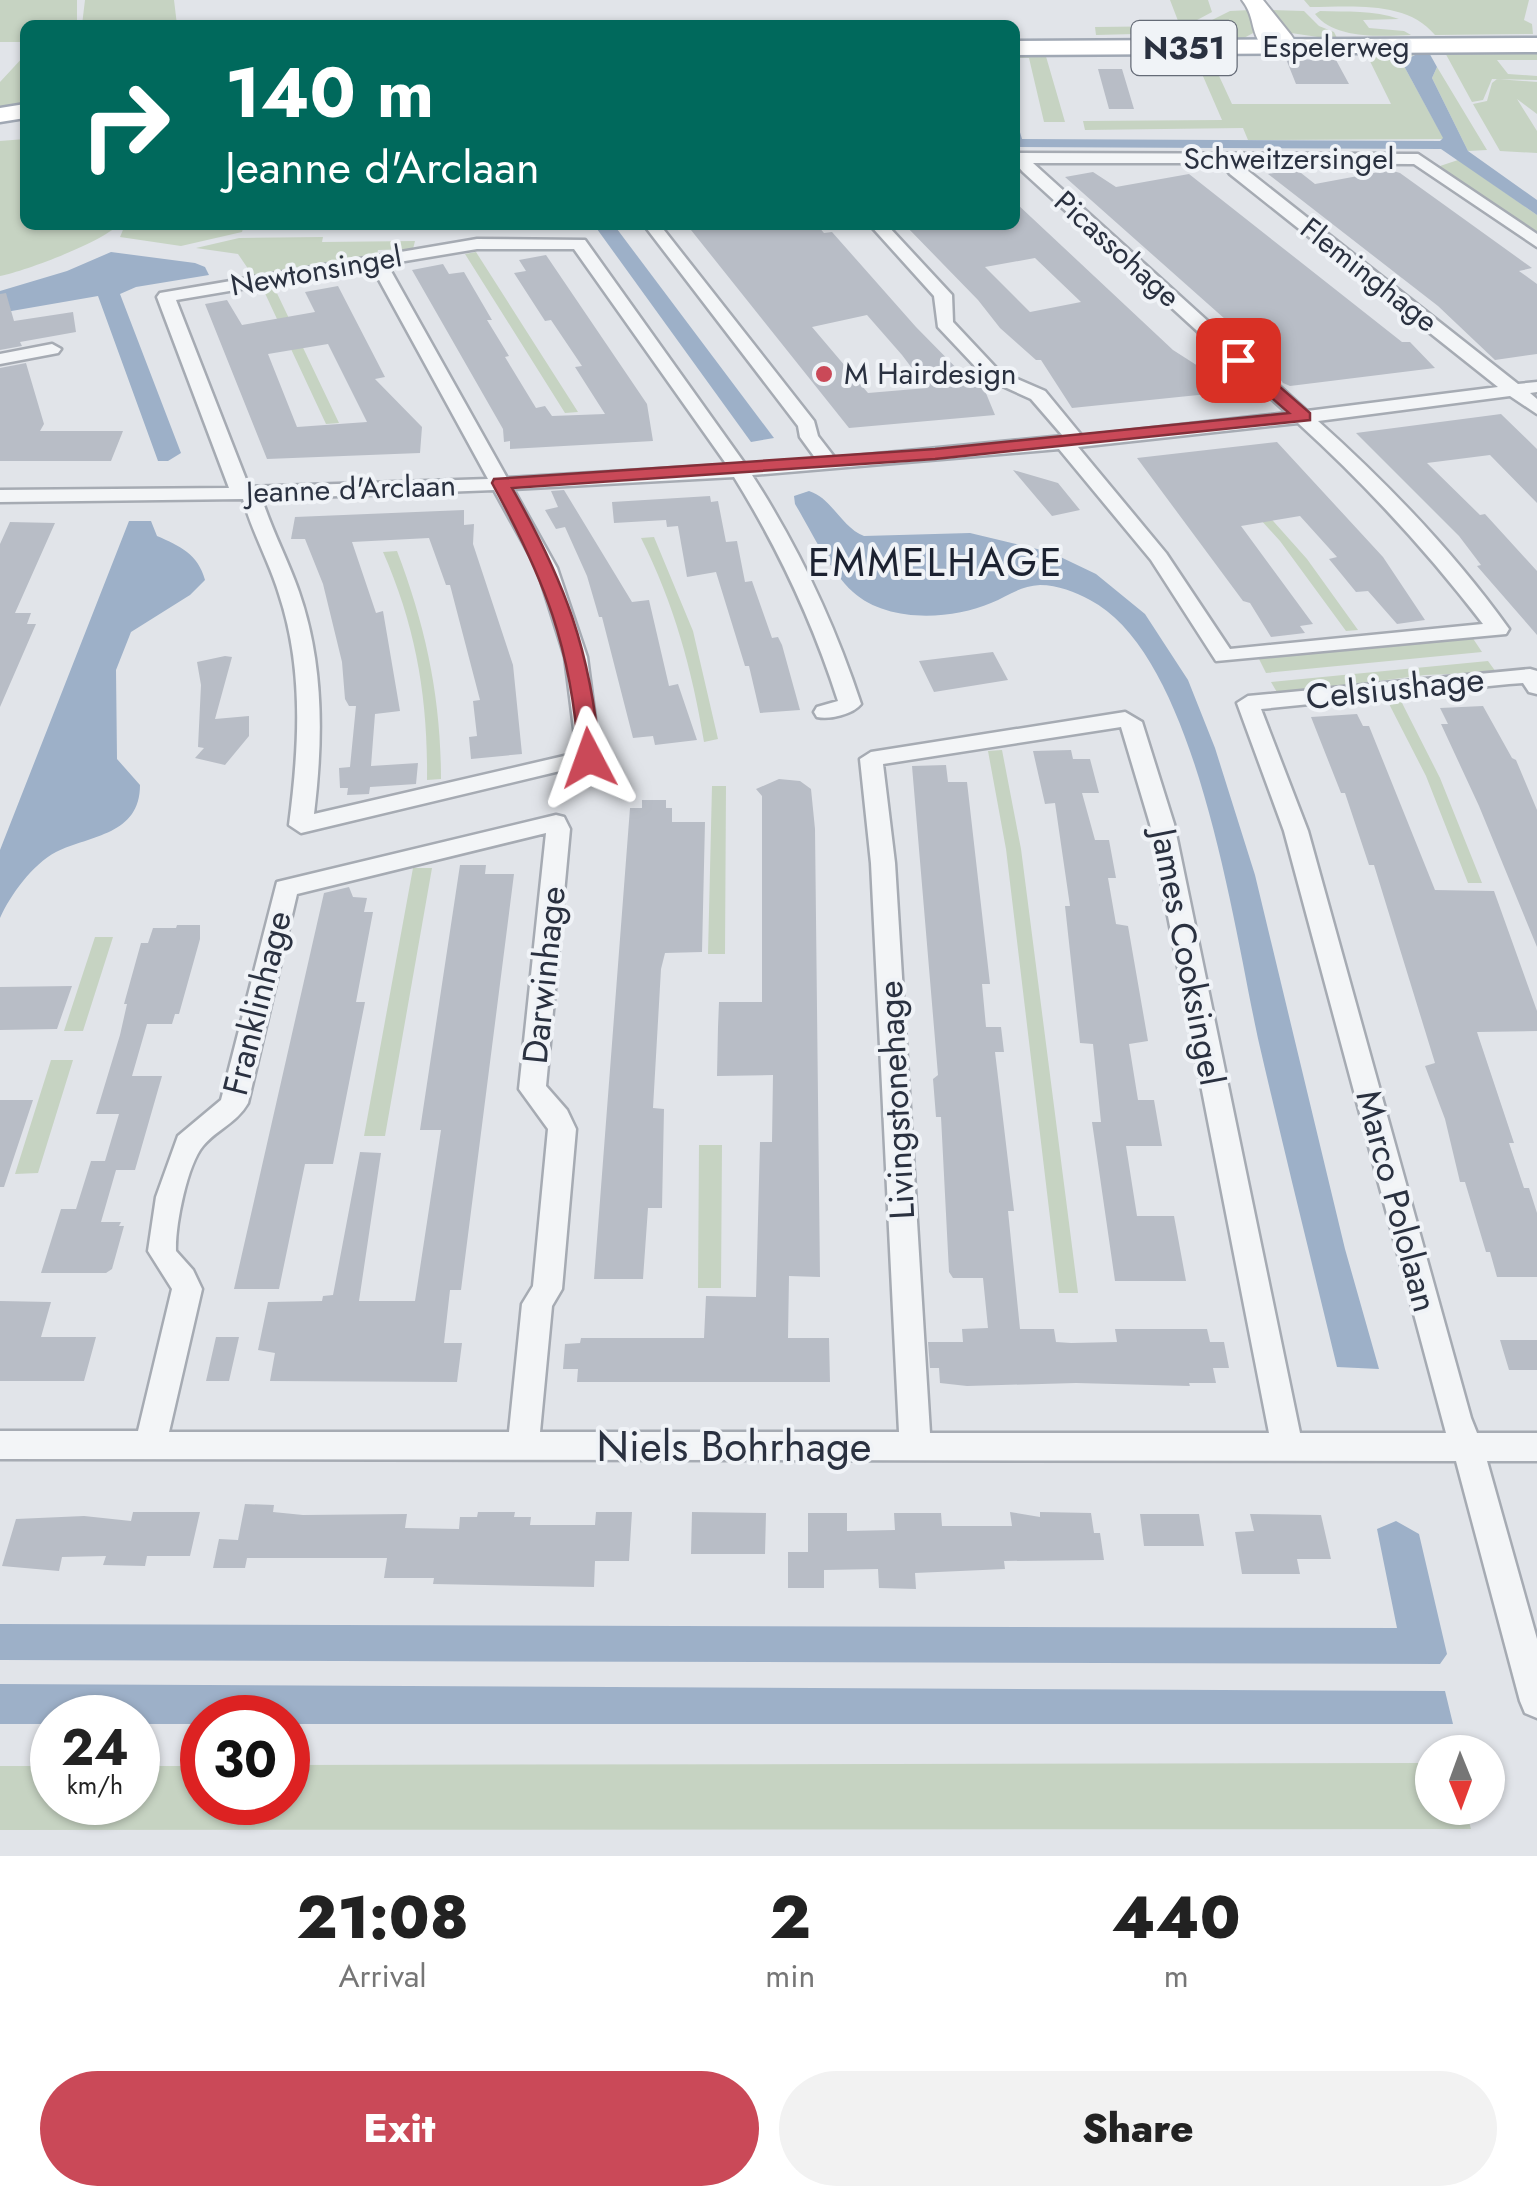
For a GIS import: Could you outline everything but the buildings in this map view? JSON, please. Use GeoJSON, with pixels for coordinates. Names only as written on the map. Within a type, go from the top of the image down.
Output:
{"type":"FeatureCollection","features":[{"type":"Feature","properties":{"kind":"main road"},"geometry":{"type":"LineString","coordinates":[[1255,4],[1264,10],[1275,44]]}},
{"type":"Feature","properties":{"kind":"main road","name":"Espelerweg"},"geometry":{"type":"LineString","coordinates":[[1020,46],[1537,44]]}},
{"type":"Feature","properties":{"kind":"street","name":"Schweitzersingel"},"geometry":{"type":"LineString","coordinates":[[1020,158],[1418,159],[1537,242]]}},
{"type":"Feature","properties":{"kind":"street","name":"Fleminghage"},"geometry":{"type":"LineString","coordinates":[[1226,158],[1236,171],[1537,408]]}},
{"type":"Feature","properties":{"kind":"street","name":"Picassohage"},"geometry":{"type":"LineString","coordinates":[[1020,159],[1304,416],[1412,522],[1498,629],[1224,656],[1159,557],[1070,442]]}},
{"type":"Feature","properties":{"kind":"street"},"geometry":{"type":"LineString","coordinates":[[656,230],[807,424],[810,438],[828,462]]}},
{"type":"Feature","properties":{"kind":"street"},"geometry":{"type":"LineString","coordinates":[[883,230],[942,294],[944,323],[993,375],[1038,395],[1070,442]]}},
{"type":"Feature","properties":{"kind":"street","name":"Newtonsingel"},"geometry":{"type":"LineString","coordinates":[[246,493],[166,297],[477,244],[579,244],[739,469]]}},
{"type":"Feature","properties":{"kind":"street"},"geometry":{"type":"LineString","coordinates":[[246,493],[289,593],[307,674],[311,744],[301,825],[589,758],[585,705],[569,628],[542,558],[378,261]]}},
{"type":"Feature","properties":{"kind":"street"},"geometry":{"type":"LineString","coordinates":[[0,359],[52,349]]}},
{"type":"Feature","properties":{"kind":"street","name":"Jeanne d'Arclaan"},"geometry":{"type":"LineString","coordinates":[[0,496],[246,493],[739,469],[1070,442],[1537,387]]}},
{"type":"Feature","properties":{"kind":"street"},"geometry":{"type":"LineString","coordinates":[[739,469],[801,568],[838,660],[850,704],[825,712]]}},
{"type":"Feature","properties":{"kind":"street","name":"Celsiushage"},"geometry":{"type":"LineString","coordinates":[[1248,703],[1510,677],[1530,676],[1537,687]]}},
{"type":"Feature","properties":{"kind":"street","name":"Marco Pololaan"},"geometry":{"type":"LineString","coordinates":[[1248,703],[1296,831],[1455,1418],[1468,1447],[1537,1701]]}},
{"type":"Feature","properties":{"kind":"street","name":"James Cooksingel"},"geometry":{"type":"LineString","coordinates":[[878,758],[1115,720],[1131,722],[1164,837],[1287,1447]]}},
{"type":"Feature","properties":{"kind":"street","name":"Livingstonehage"},"geometry":{"type":"LineString","coordinates":[[878,758],[871,759],[883,863],[915,1446]]}},
{"type":"Feature","properties":{"kind":"street","name":"Darwinhage"},"geometry":{"type":"LineString","coordinates":[[290,887],[556,823],[532,1089],[558,1117],[562,1129],[547,1289],[538,1304],[523,1446]]}},
{"type":"Feature","properties":{"kind":"street","name":"Franklinhage"},"geometry":{"type":"LineString","coordinates":[[150,1445],[187,1290],[183,1277],[163,1255],[162,1235],[188,1144],[194,1135],[222,1119],[234,1102],[286,888],[290,887]]}},
{"type":"Feature","properties":{"kind":"street","name":"Niels Bohrhage"},"geometry":{"type":"LineString","coordinates":[[0,1445],[1537,1447]]}},
{"type":"Feature","properties":{"kind":"green space"},"geometry":{"type":"Polygon","coordinates":[[[0,0],[77,0],[77,20],[20,20],[20,42],[0,42],[0,0]]]}},
{"type":"Feature","properties":{"kind":"green space"},"geometry":{"type":"Polygon","coordinates":[[[85,0],[174,0],[176,20],[83,20],[85,0]]]}},
{"type":"Feature","properties":{"kind":"green space"},"geometry":{"type":"Polygon","coordinates":[[[1170,0],[1208,0],[1212,12],[1173,33],[1096,35],[1095,27],[1180,26],[1170,0]]]}},
{"type":"Feature","properties":{"kind":"green space"},"geometry":{"type":"Polygon","coordinates":[[[1304,0],[1529,0],[1524,20],[1532,24],[1533,34],[1435,35],[1423,24],[1394,11],[1310,7],[1304,0]]]}},
{"type":"Feature","properties":{"kind":"green space"},"geometry":{"type":"Polygon","coordinates":[[[1251,10],[1255,32],[1244,38],[1210,40],[1196,28],[1230,11],[1251,10]]]}},
{"type":"Feature","properties":{"kind":"green space"},"geometry":{"type":"Polygon","coordinates":[[[1268,10],[1304,11],[1319,26],[1334,32],[1338,40],[1291,33],[1268,10]]]}},
{"type":"Feature","properties":{"kind":"green space"},"geometry":{"type":"Polygon","coordinates":[[[1320,11],[1389,16],[1399,19],[1363,20],[1369,28],[1411,35],[1347,32],[1324,22],[1315,14],[1320,11]]]}},
{"type":"Feature","properties":{"kind":"green space"},"geometry":{"type":"Polygon","coordinates":[[[1537,47],[1537,60],[1497,60],[1508,74],[1537,76],[1537,80],[1492,79],[1483,100],[1472,102],[1443,49],[1537,47]]]}},
{"type":"Feature","properties":{"kind":"green space"},"geometry":{"type":"Polygon","coordinates":[[[1364,49],[1421,51],[1405,60],[1404,66],[1444,139],[1248,140],[1243,128],[1085,130],[1083,121],[1222,120],[1196,60],[1132,60],[1129,52],[1208,52],[1232,104],[1391,104],[1364,49]]]}},
{"type":"Feature","properties":{"kind":"green space"},"geometry":{"type":"Polygon","coordinates":[[[1020,53],[1045,53],[1065,122],[1044,122],[1029,58],[1020,58],[1020,53]]]}},
{"type":"Feature","properties":{"kind":"green space"},"geometry":{"type":"Polygon","coordinates":[[[20,60],[20,107],[0,109],[0,82],[20,60]]]}},
{"type":"Feature","properties":{"kind":"green space"},"geometry":{"type":"Polygon","coordinates":[[[1437,67],[1487,150],[1468,151],[1432,78],[1437,67]]]}},
{"type":"Feature","properties":{"kind":"green space"},"geometry":{"type":"Polygon","coordinates":[[[1497,79],[1537,82],[1537,114],[1517,99],[1537,131],[1537,153],[1500,151],[1473,104],[1487,101],[1497,79]]]}},
{"type":"Feature","properties":{"kind":"green space"},"geometry":{"type":"Polygon","coordinates":[[[20,139],[20,230],[112,230],[63,255],[0,276],[0,141],[20,139]]]}},
{"type":"Feature","properties":{"kind":"green space"},"geometry":{"type":"Polygon","coordinates":[[[1458,160],[1537,215],[1537,237],[1437,167],[1458,160]]]}},
{"type":"Feature","properties":{"kind":"green space"},"geometry":{"type":"Polygon","coordinates":[[[123,230],[243,230],[181,246],[120,237],[123,230]]]}},
{"type":"Feature","properties":{"kind":"green space"},"geometry":{"type":"Polygon","coordinates":[[[323,237],[322,242],[415,241],[413,249],[378,250],[377,255],[253,276],[238,254],[196,248],[239,238],[323,237]]]}},
{"type":"Feature","properties":{"kind":"green space"},"geometry":{"type":"Polygon","coordinates":[[[476,252],[578,412],[565,413],[465,254],[476,252]]]}},
{"type":"Feature","properties":{"kind":"green space"},"geometry":{"type":"Polygon","coordinates":[[[274,287],[339,423],[326,424],[263,289],[274,287]]]}},
{"type":"Feature","properties":{"kind":"green space"},"geometry":{"type":"Polygon","coordinates":[[[1242,486],[1307,559],[1358,630],[1346,631],[1280,541],[1231,487],[1242,486]]]}},
{"type":"Feature","properties":{"kind":"green space"},"geometry":{"type":"Polygon","coordinates":[[[654,537],[693,631],[718,739],[704,742],[680,637],[641,538],[654,537]]]}},
{"type":"Feature","properties":{"kind":"green space"},"geometry":{"type":"Polygon","coordinates":[[[397,551],[430,663],[441,779],[427,780],[418,663],[404,608],[383,552],[397,551]]]}},
{"type":"Feature","properties":{"kind":"green space"},"geometry":{"type":"Polygon","coordinates":[[[1472,637],[1482,652],[1266,673],[1258,657],[1472,637]]]}},
{"type":"Feature","properties":{"kind":"green space"},"geometry":{"type":"Polygon","coordinates":[[[1488,661],[1496,672],[1425,675],[1278,694],[1271,682],[1488,661]]]}},
{"type":"Feature","properties":{"kind":"green space"},"geometry":{"type":"Polygon","coordinates":[[[1400,699],[1440,778],[1482,883],[1468,883],[1426,776],[1387,700],[1400,699]]]}},
{"type":"Feature","properties":{"kind":"green space"},"geometry":{"type":"Polygon","coordinates":[[[1002,750],[1021,849],[1078,1293],[1059,1293],[1006,849],[988,751],[1002,750]]]}},
{"type":"Feature","properties":{"kind":"green space"},"geometry":{"type":"Polygon","coordinates":[[[712,786],[726,786],[725,954],[708,954],[712,786]]]}},
{"type":"Feature","properties":{"kind":"green space"},"geometry":{"type":"Polygon","coordinates":[[[413,868],[432,868],[385,1136],[364,1136],[413,868]]]}},
{"type":"Feature","properties":{"kind":"green space"},"geometry":{"type":"Polygon","coordinates":[[[95,937],[113,937],[83,1031],[64,1031],[95,937]]]}},
{"type":"Feature","properties":{"kind":"green space"},"geometry":{"type":"Polygon","coordinates":[[[51,1060],[73,1060],[38,1173],[15,1174],[51,1060]]]}},
{"type":"Feature","properties":{"kind":"green space"},"geometry":{"type":"Polygon","coordinates":[[[699,1145],[722,1145],[721,1288],[698,1288],[699,1145]]]}},
{"type":"Feature","properties":{"kind":"green space"},"geometry":{"type":"Polygon","coordinates":[[[1415,1763],[1415,1825],[1470,1825],[1471,1829],[0,1830],[0,1766],[30,1766],[30,1825],[160,1825],[160,1766],[180,1766],[180,1825],[310,1825],[310,1765],[1415,1763]]]}},
{"type":"Feature","properties":{"kind":"water"},"geometry":{"type":"Polygon","coordinates":[[[1427,49],[1437,67],[1432,78],[1468,151],[1537,200],[1537,215],[1441,149],[1020,147],[1020,132],[1022,139],[1440,141],[1443,138],[1404,66],[1405,60],[1427,49]]]}},
{"type":"Feature","properties":{"kind":"water"},"geometry":{"type":"Polygon","coordinates":[[[598,230],[618,230],[774,438],[751,442],[598,230]]]}},
{"type":"Feature","properties":{"kind":"water"},"geometry":{"type":"Polygon","coordinates":[[[111,252],[195,263],[205,267],[209,275],[136,287],[120,294],[181,453],[168,461],[158,461],[98,296],[0,313],[0,291],[67,271],[111,252]]]}},
{"type":"Feature","properties":{"kind":"water"},"geometry":{"type":"Polygon","coordinates":[[[809,491],[864,536],[970,533],[1050,552],[1096,574],[1145,614],[1188,680],[1215,748],[1255,875],[1345,1249],[1379,1369],[1337,1367],[1259,1043],[1206,800],[1184,735],[1158,677],[1127,631],[1090,600],[1060,588],[1026,587],[975,609],[939,615],[901,614],[867,602],[836,573],[795,504],[794,496],[809,491]]]}},
{"type":"Feature","properties":{"kind":"water"},"geometry":{"type":"Polygon","coordinates":[[[129,521],[151,521],[157,536],[193,557],[205,580],[190,595],[131,632],[116,670],[117,759],[140,785],[138,802],[123,824],[56,852],[39,864],[16,890],[0,918],[0,850],[129,521]]]}},
{"type":"Feature","properties":{"kind":"water"},"geometry":{"type":"Polygon","coordinates":[[[1396,1521],[1419,1534],[1447,1654],[1440,1664],[0,1660],[0,1624],[1397,1628],[1377,1529],[1396,1521]]]}},
{"type":"Feature","properties":{"kind":"water"},"geometry":{"type":"Polygon","coordinates":[[[0,1684],[1445,1691],[1453,1724],[310,1724],[310,1695],[180,1695],[180,1724],[160,1724],[160,1695],[30,1695],[30,1724],[0,1724],[0,1684]]]}},
{"type":"Feature","properties":{"kind":"place","name":"M Hairdesign"},"geometry":{"type":"Point","coordinates":[824,374]}},
{"type":"Feature","properties":{"kind":"district","name":"EMMELHAGE"},"geometry":{"type":"Point","coordinates":[936,562]}},
{"type":"Feature","properties":{"kind":"route"},"geometry":{"type":"LineString","coordinates":[[589,758],[585,705],[569,628],[542,558],[501,483],[935,454],[1304,416],[1238,360]]}}]}
